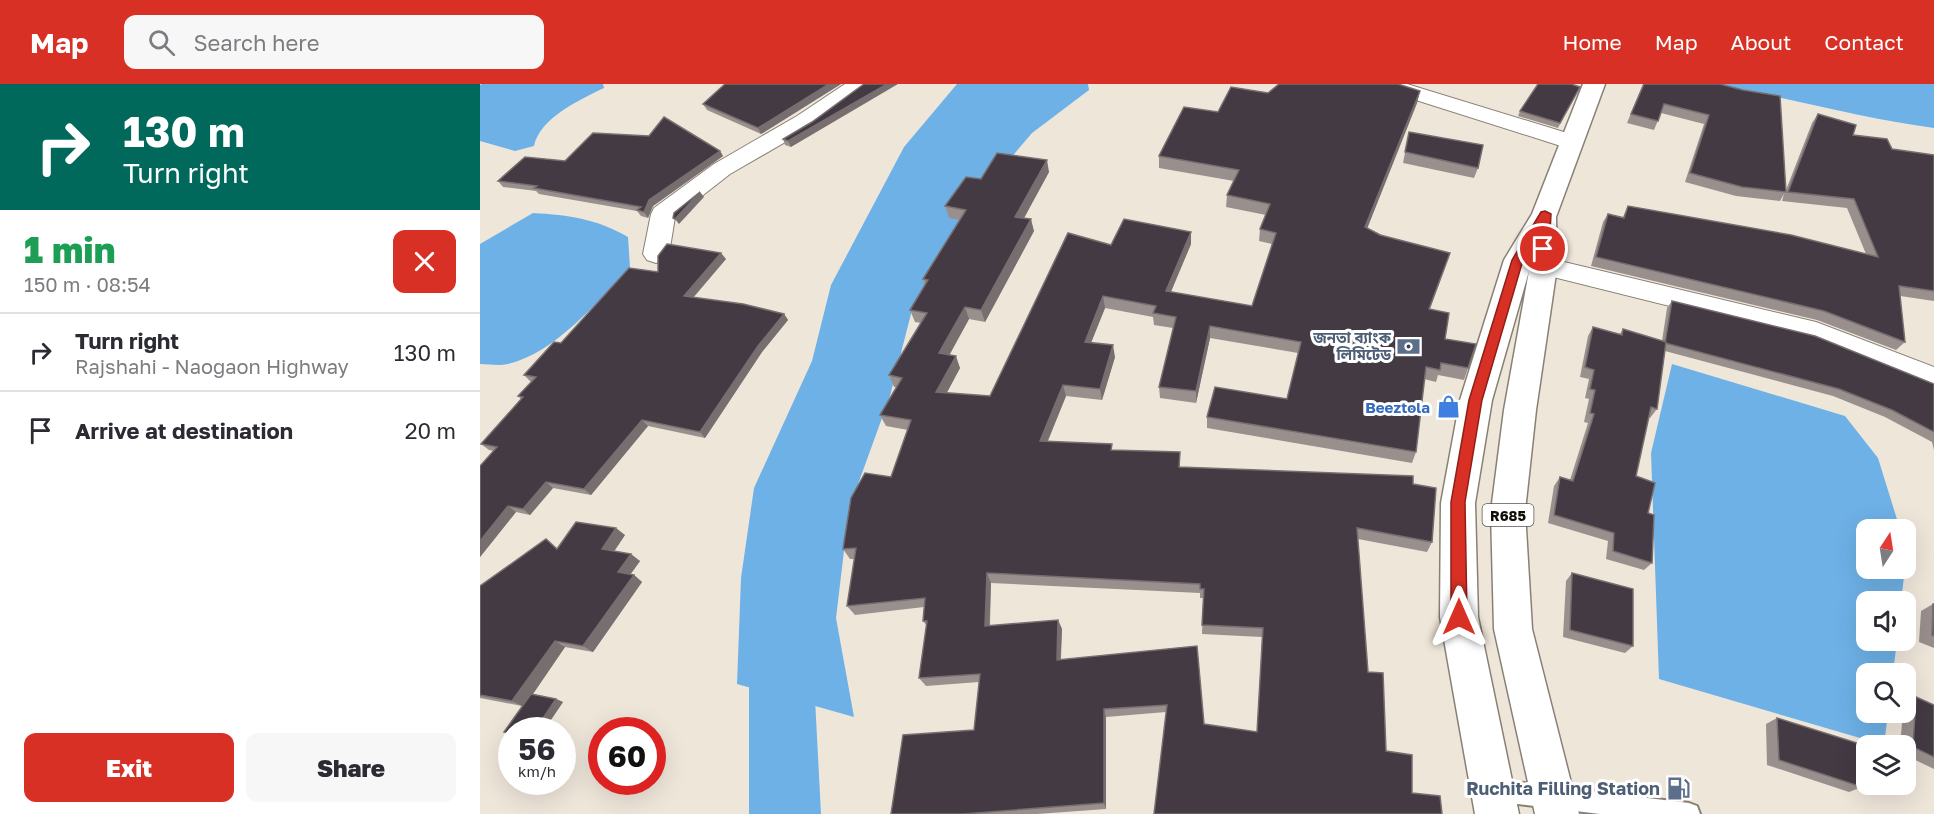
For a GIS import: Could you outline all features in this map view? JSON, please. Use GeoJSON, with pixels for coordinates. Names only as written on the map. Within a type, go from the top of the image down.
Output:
{"type":"FeatureCollection","features":[{"type":"Feature","properties":{"kind":"main road","name":"R685"},"geometry":{"type":"LineString","coordinates":[[1494,802],[1459,617],[1458,502],[1476,400],[1530,264],[1545,214],[1593,86]]}},
{"type":"Feature","properties":{"kind":"main road","name":"R685"},"geometry":{"type":"LineString","coordinates":[[1530,264],[1520,410],[1508,511],[1514,629],[1555,806]]}},
{"type":"Feature","properties":{"kind":"street"},"geometry":{"type":"LineString","coordinates":[[656,254],[663,214],[722,170],[805,121],[859,84]]}},
{"type":"Feature","properties":{"kind":"street"},"geometry":{"type":"LineString","coordinates":[[1385,84],[1572,142]]}},
{"type":"Feature","properties":{"kind":"street"},"geometry":{"type":"LineString","coordinates":[[1530,264],[1816,332],[1919,372],[1934,381]]}},
{"type":"Feature","properties":{"kind":"lane"},"geometry":{"type":"LineString","coordinates":[[1494,802],[1689,814]]}},
{"type":"Feature","properties":{"kind":"water"},"geometry":{"type":"Polygon","coordinates":[[[603,84],[604,88],[572,104],[552,119],[538,136],[534,146],[515,151],[480,141],[480,85],[603,84]]]}},
{"type":"Feature","properties":{"kind":"water"},"geometry":{"type":"Polygon","coordinates":[[[957,84],[1088,84],[1089,90],[1032,133],[987,186],[912,310],[890,396],[849,509],[836,618],[854,717],[737,684],[741,578],[754,488],[812,361],[831,285],[904,147],[957,84]]]}},
{"type":"Feature","properties":{"kind":"water"},"geometry":{"type":"Polygon","coordinates":[[[1712,84],[1934,84],[1934,128],[1878,119],[1712,84]]]}},
{"type":"Feature","properties":{"kind":"water"},"geometry":{"type":"Polygon","coordinates":[[[533,213],[582,219],[605,226],[628,237],[630,268],[574,325],[542,349],[508,364],[480,364],[480,244],[533,213]]]}},
{"type":"Feature","properties":{"kind":"water"},"geometry":{"type":"Polygon","coordinates":[[[1672,364],[1845,416],[1878,458],[1897,519],[1856,519],[1856,579],[1904,579],[1902,591],[1856,591],[1856,651],[1896,651],[1894,663],[1856,663],[1856,723],[1887,723],[1885,735],[1856,737],[1659,679],[1651,453],[1672,364]]]}},
{"type":"Feature","properties":{"kind":"building"},"geometry":{"type":"Polygon","coordinates":[[[725,84],[829,84],[758,128],[703,104],[725,84]]]}},
{"type":"Feature","properties":{"kind":"building"},"geometry":{"type":"Polygon","coordinates":[[[864,84],[887,84],[788,141],[783,139],[812,122],[864,84]]]}},
{"type":"Feature","properties":{"kind":"building"},"geometry":{"type":"Polygon","coordinates":[[[1279,84],[1398,84],[1420,91],[1365,227],[1380,235],[1450,253],[1429,309],[1449,313],[1445,339],[1476,344],[1468,368],[1441,363],[1440,370],[1426,367],[1416,452],[1207,417],[1215,387],[1287,399],[1301,342],[1210,326],[1196,391],[1159,387],[1176,317],[1153,313],[1156,306],[1103,296],[1085,342],[1113,345],[1100,389],[1063,385],[1040,441],[1112,444],[1111,450],[1180,452],[1179,467],[1413,476],[1413,484],[1436,488],[1432,542],[1357,528],[1368,672],[1383,673],[1386,751],[1412,755],[1412,793],[1440,796],[1442,814],[1154,814],[1167,705],[1104,709],[1104,803],[963,814],[891,814],[903,735],[974,730],[980,674],[919,678],[927,621],[923,621],[925,598],[847,606],[856,548],[843,549],[851,498],[865,473],[891,477],[911,420],[880,415],[902,378],[889,375],[927,313],[910,310],[928,280],[923,279],[966,210],[945,206],[966,177],[981,179],[997,153],[1047,160],[1015,217],[1031,219],[981,310],[965,307],[939,353],[956,356],[936,392],[990,396],[1068,233],[1111,245],[1124,219],[1191,232],[1166,291],[1252,306],[1276,233],[1260,229],[1270,204],[1227,195],[1239,170],[1159,156],[1184,107],[1218,112],[1231,87],[1268,93],[1279,84]],[[987,573],[985,626],[1058,620],[1057,660],[1197,646],[1204,724],[1257,732],[1263,628],[1202,625],[1204,589],[1200,589],[1200,584],[987,573]]]}},
{"type":"Feature","properties":{"kind":"building"},"geometry":{"type":"Polygon","coordinates":[[[1538,84],[1571,84],[1580,87],[1560,123],[1520,111],[1538,84]]]}},
{"type":"Feature","properties":{"kind":"building"},"geometry":{"type":"Polygon","coordinates":[[[1644,84],[1720,84],[1780,96],[1786,192],[1742,187],[1690,173],[1709,115],[1664,104],[1658,121],[1631,114],[1644,84]]]}},
{"type":"Feature","properties":{"kind":"building"},"geometry":{"type":"Polygon","coordinates":[[[1818,114],[1856,125],[1853,135],[1887,139],[1892,149],[1934,155],[1934,291],[1899,286],[1905,342],[1824,311],[1596,257],[1608,214],[1624,218],[1628,206],[1791,235],[1878,257],[1854,199],[1788,192],[1818,114]]]}},
{"type":"Feature","properties":{"kind":"building"},"geometry":{"type":"Polygon","coordinates":[[[664,117],[720,151],[649,200],[644,212],[637,210],[641,207],[534,188],[537,186],[498,181],[525,157],[565,161],[593,133],[649,136],[664,117]]]}},
{"type":"Feature","properties":{"kind":"building"},"geometry":{"type":"Polygon","coordinates":[[[1409,132],[1483,145],[1478,168],[1405,152],[1409,132]]]}},
{"type":"Feature","properties":{"kind":"building"},"geometry":{"type":"Polygon","coordinates":[[[700,192],[675,219],[673,218],[674,213],[700,192]]]}},
{"type":"Feature","properties":{"kind":"building"},"geometry":{"type":"Polygon","coordinates":[[[667,244],[721,253],[684,296],[743,304],[784,314],[758,346],[700,432],[642,420],[584,489],[546,482],[523,509],[508,506],[480,541],[480,466],[497,447],[481,444],[523,397],[518,396],[536,377],[524,375],[554,342],[561,343],[629,268],[658,272],[658,256],[667,244]]]}},
{"type":"Feature","properties":{"kind":"building"},"geometry":{"type":"Polygon","coordinates":[[[1672,301],[1815,336],[1934,384],[1934,432],[1892,410],[1839,389],[1665,343],[1672,301]]]}},
{"type":"Feature","properties":{"kind":"building"},"geometry":{"type":"Polygon","coordinates":[[[1593,327],[1622,335],[1623,329],[1666,342],[1657,409],[1651,407],[1636,476],[1655,483],[1648,513],[1654,515],[1652,563],[1613,551],[1614,533],[1554,515],[1560,477],[1573,481],[1594,414],[1590,413],[1595,390],[1590,389],[1594,370],[1585,367],[1593,327]]]}},
{"type":"Feature","properties":{"kind":"building"},"geometry":{"type":"Polygon","coordinates":[[[576,522],[616,528],[602,549],[631,554],[618,572],[634,575],[583,646],[555,641],[512,701],[480,695],[480,586],[546,539],[557,549],[576,522]]]}},
{"type":"Feature","properties":{"kind":"building"},"geometry":{"type":"Polygon","coordinates":[[[1572,573],[1633,589],[1633,646],[1570,630],[1572,573]]]}},
{"type":"Feature","properties":{"kind":"building"},"geometry":{"type":"Polygon","coordinates":[[[1934,604],[1934,636],[1932,635],[1934,604]]]}},
{"type":"Feature","properties":{"kind":"building"},"geometry":{"type":"Polygon","coordinates":[[[531,694],[556,699],[544,717],[515,717],[531,694]]]}},
{"type":"Feature","properties":{"kind":"building"},"geometry":{"type":"Polygon","coordinates":[[[1916,697],[1934,705],[1934,757],[1916,748],[1916,735],[1914,735],[1916,697]]]}},
{"type":"Feature","properties":{"kind":"building"},"geometry":{"type":"Polygon","coordinates":[[[1777,718],[1856,743],[1856,785],[1779,760],[1777,718]]]}},
{"type":"Feature","properties":{"kind":"waterway"},"geometry":{"type":"LineString","coordinates":[[780,621],[785,814]]}},
{"type":"Feature","properties":{"kind":"place","name":"জনতা ব্যাংক লিমিটেড"},"geometry":{"type":"Point","coordinates":[1409,346]}},
{"type":"Feature","properties":{"kind":"place","name":"Beeztola"},"geometry":{"type":"Point","coordinates":[1448,407]}},
{"type":"Feature","properties":{"kind":"place","name":"Ruchita Filling Station"},"geometry":{"type":"Point","coordinates":[1678,788]}},
{"type":"Feature","properties":{"kind":"route"},"geometry":{"type":"LineString","coordinates":[[1459,617],[1458,502],[1476,400],[1518,260],[1545,214],[1543,249]]}}]}
